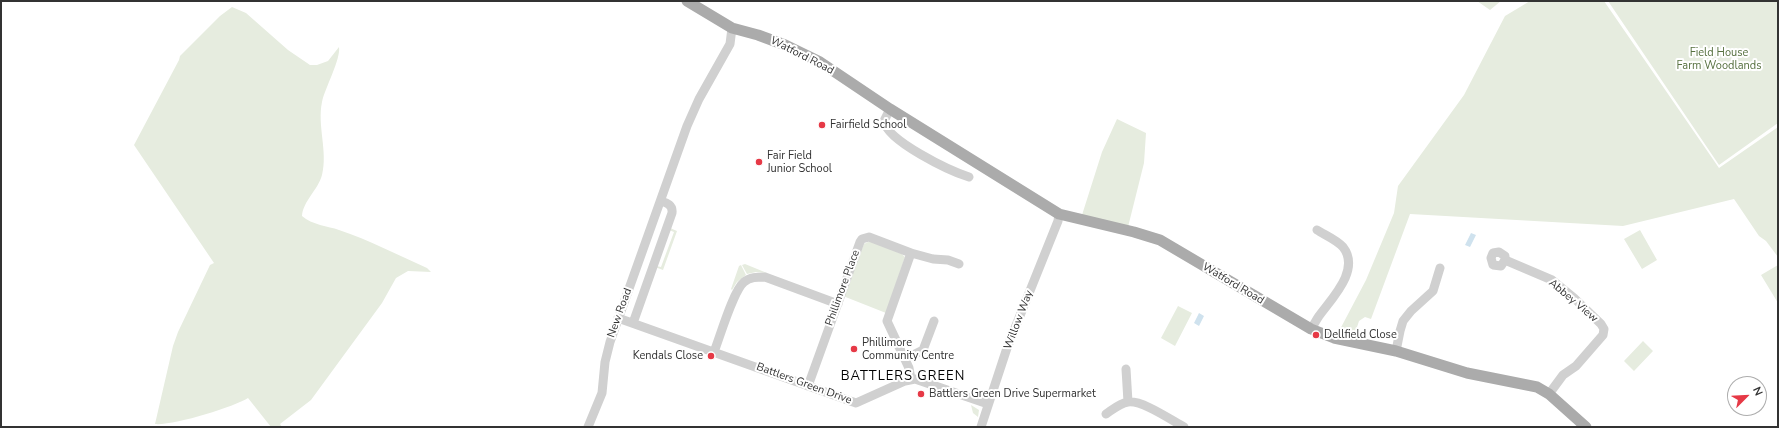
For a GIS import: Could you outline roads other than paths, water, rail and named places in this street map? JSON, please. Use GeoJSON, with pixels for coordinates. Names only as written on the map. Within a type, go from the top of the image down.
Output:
{"type":"FeatureCollection","features":[{"type":"Feature","properties":{"kind":"main road","name":"Watford Road"},"geometry":{"type":"LineString","coordinates":[[687,1],[732,28],[779,42],[813,59],[890,109],[1059,214],[1134,232],[1160,240],[1311,330],[1334,338],[1396,351],[1467,373],[1528,384],[1549,394],[1586,427]]}},
{"type":"Feature","properties":{"kind":"street","name":"New Road"},"geometry":{"type":"LineString","coordinates":[[588,427],[602,393],[607,353],[618,318],[687,126],[699,99],[730,44],[732,28]]}},
{"type":"Feature","properties":{"kind":"street"},"geometry":{"type":"LineString","coordinates":[[890,109],[884,121],[888,129],[916,153],[957,173],[969,177]]}},
{"type":"Feature","properties":{"kind":"street","name":"New Road"},"geometry":{"type":"LineString","coordinates":[[632,322],[672,213],[672,209],[669,205],[661,201]]}},
{"type":"Feature","properties":{"kind":"street","name":"Willow Way"},"geometry":{"type":"LineString","coordinates":[[980,427],[1007,348],[1058,220],[1059,214]]}},
{"type":"Feature","properties":{"kind":"street"},"geometry":{"type":"LineString","coordinates":[[1311,330],[1319,316],[1335,297],[1345,277],[1348,264],[1348,257],[1342,246],[1317,230]]}},
{"type":"Feature","properties":{"kind":"street","name":"Phillimore Place"},"geometry":{"type":"LineString","coordinates":[[808,386],[862,239],[869,237],[911,253],[933,259],[948,260],[960,264]]}},
{"type":"Feature","properties":{"kind":"street"},"geometry":{"type":"LineString","coordinates":[[911,253],[888,321],[905,359],[911,379],[919,380],[988,404]]}},
{"type":"Feature","properties":{"kind":"street","name":"Abbey View"},"geometry":{"type":"LineString","coordinates":[[1505,260],[1552,280],[1574,298],[1601,324],[1604,329],[1603,335],[1576,366],[1563,375],[1549,394]]}},
{"type":"Feature","properties":{"kind":"street"},"geometry":{"type":"LineString","coordinates":[[1396,351],[1403,321],[1411,311],[1433,292],[1440,268]]}},
{"type":"Feature","properties":{"kind":"street"},"geometry":{"type":"LineString","coordinates":[[714,352],[737,290],[745,281],[752,278],[765,277],[838,304]]}},
{"type":"Feature","properties":{"kind":"street","name":"Battlers Green Drive"},"geometry":{"type":"LineString","coordinates":[[618,318],[856,403],[911,379]]}},
{"type":"Feature","properties":{"kind":"street"},"geometry":{"type":"LineString","coordinates":[[905,359],[923,350],[934,321]]}},
{"type":"Feature","properties":{"kind":"street"},"geometry":{"type":"LineString","coordinates":[[1126,369],[1128,402]]}},
{"type":"Feature","properties":{"kind":"street"},"geometry":{"type":"LineString","coordinates":[[1106,414],[1128,402],[1144,405],[1184,427]]}},
{"type":"Feature","properties":{"kind":"water"},"geometry":{"type":"Polygon","coordinates":[[[1471,233],[1476,235],[1470,247],[1465,245],[1471,233]]]}},
{"type":"Feature","properties":{"kind":"water"},"geometry":{"type":"Polygon","coordinates":[[[1199,313],[1204,316],[1199,326],[1194,323],[1199,313]]]}},
{"type":"Feature","properties":{"kind":"place","name":"Fairfield School"},"geometry":{"type":"Point","coordinates":[822,125]}},
{"type":"Feature","properties":{"kind":"place","name":"Fair Field Junior School"},"geometry":{"type":"Point","coordinates":[759,162]}},
{"type":"Feature","properties":{"kind":"place","name":"Dellfield Close"},"geometry":{"type":"Point","coordinates":[1316,335]}},
{"type":"Feature","properties":{"kind":"place","name":"Phillimore Community Centre"},"geometry":{"type":"Point","coordinates":[854,349]}},
{"type":"Feature","properties":{"kind":"place","name":"Kendals Close"},"geometry":{"type":"Point","coordinates":[711,356]}},
{"type":"Feature","properties":{"kind":"place","name":"Battlers Green Drive Supermarket"},"geometry":{"type":"Point","coordinates":[921,394]}},
{"type":"Feature","properties":{"kind":"district","name":"BATTLERS GREEN"},"geometry":{"type":"Point","coordinates":[903,377]}},
{"type":"Feature","properties":{"kind":"park label","name":"Field House Farm Woodlands"},"geometry":{"type":"Point","coordinates":[1719,59]}}]}
